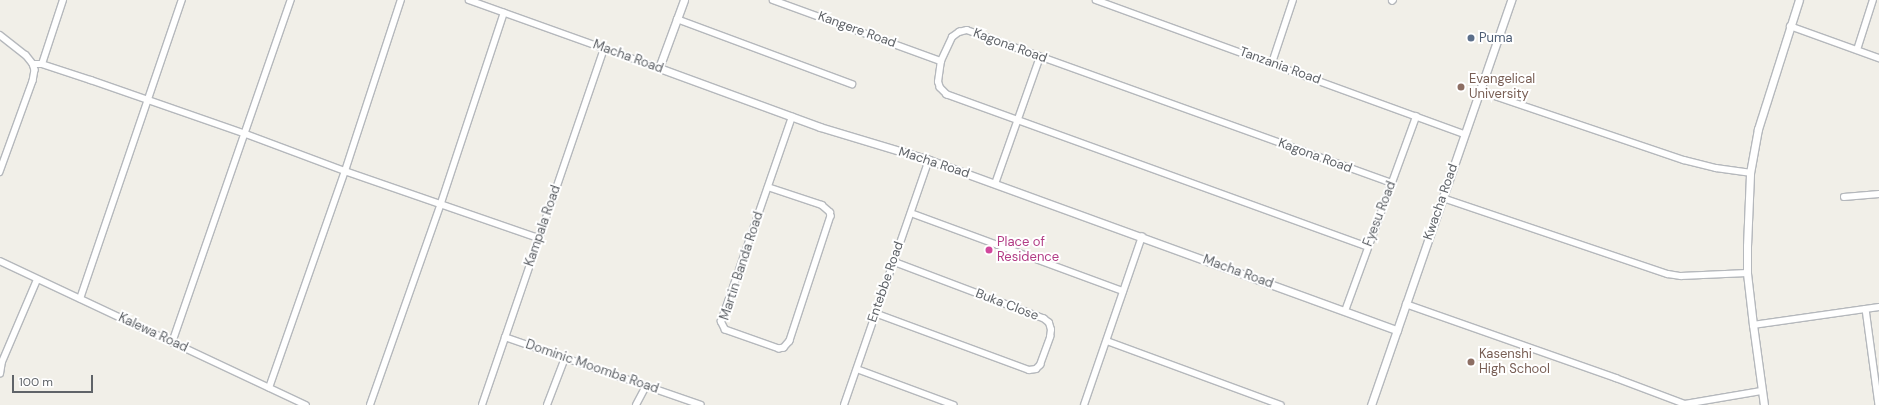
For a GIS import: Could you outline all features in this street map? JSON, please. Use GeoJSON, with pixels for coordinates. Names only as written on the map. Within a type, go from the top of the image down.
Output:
{"type":"FeatureCollection","features":[{"type":"Feature","properties":{"kind":"main road"},"geometry":{"type":"LineString","coordinates":[[659,68],[684,0]]}},
{"type":"Feature","properties":{"kind":"main road","name":"Kwacha Road"},"geometry":{"type":"LineString","coordinates":[[1371,405],[1511,0]]}},
{"type":"Feature","properties":{"kind":"main road"},"geometry":{"type":"LineString","coordinates":[[1764,405],[1752,325],[1747,273],[1746,246],[1750,173],[1758,128],[1799,0]]}},
{"type":"Feature","properties":{"kind":"main road","name":"Macha Road"},"geometry":{"type":"LineString","coordinates":[[659,68],[846,136],[929,160],[1397,330]]}},
{"type":"Feature","properties":{"kind":"street"},"geometry":{"type":"LineString","coordinates":[[42,64],[62,0]]}},
{"type":"Feature","properties":{"kind":"street"},"geometry":{"type":"LineString","coordinates":[[80,299],[182,0]]}},
{"type":"Feature","properties":{"kind":"street"},"geometry":{"type":"LineString","coordinates":[[172,343],[246,134],[291,0]]}},
{"type":"Feature","properties":{"kind":"street"},"geometry":{"type":"LineString","coordinates":[[269,388],[401,0]]}},
{"type":"Feature","properties":{"kind":"street","name":"Macha Road"},"geometry":{"type":"LineString","coordinates":[[469,0],[659,68]]}},
{"type":"Feature","properties":{"kind":"street","name":"Kangere Road"},"geometry":{"type":"LineString","coordinates":[[773,0],[941,61]]}},
{"type":"Feature","properties":{"kind":"street","name":"Tanzania Road"},"geometry":{"type":"LineString","coordinates":[[1096,0],[1464,134]]}},
{"type":"Feature","properties":{"kind":"street"},"geometry":{"type":"LineString","coordinates":[[1272,63],[1293,0]]}},
{"type":"Feature","properties":{"kind":"street"},"geometry":{"type":"LineString","coordinates":[[1857,50],[1873,0]]}},
{"type":"Feature","properties":{"kind":"street"},"geometry":{"type":"LineString","coordinates":[[370,405],[442,203],[504,13]]}},
{"type":"Feature","properties":{"kind":"street"},"geometry":{"type":"LineString","coordinates":[[677,19],[852,84]]}},
{"type":"Feature","properties":{"kind":"street"},"geometry":{"type":"LineString","coordinates":[[1790,26],[1879,58]]}},
{"type":"Feature","properties":{"kind":"street","name":"Kagona Road"},"geometry":{"type":"LineString","coordinates":[[1368,247],[947,95],[938,82],[941,61],[952,37],[959,32],[967,30],[1392,183]]}},
{"type":"Feature","properties":{"kind":"street"},"geometry":{"type":"LineString","coordinates":[[0,35],[26,55],[33,64],[35,70],[33,81],[0,172]]}},
{"type":"Feature","properties":{"kind":"street","name":"Kampala Road"},"geometry":{"type":"LineString","coordinates":[[482,405],[604,48]]}},
{"type":"Feature","properties":{"kind":"street"},"geometry":{"type":"LineString","coordinates":[[995,184],[1040,57]]}},
{"type":"Feature","properties":{"kind":"street"},"geometry":{"type":"LineString","coordinates":[[33,64],[42,64],[91,80],[147,101],[246,134],[344,171],[442,203],[539,238]]}},
{"type":"Feature","properties":{"kind":"street"},"geometry":{"type":"LineString","coordinates":[[1480,91],[1684,160],[1716,168],[1750,173]]}},
{"type":"Feature","properties":{"kind":"street","name":"Martin Banda Road"},"geometry":{"type":"LineString","coordinates":[[768,187],[822,205],[830,212],[831,216],[790,341],[784,348],[774,348],[725,330],[721,322],[792,117]]}},
{"type":"Feature","properties":{"kind":"street","name":"Fyesu Road"},"geometry":{"type":"LineString","coordinates":[[1345,311],[1416,117]]}},
{"type":"Feature","properties":{"kind":"street","name":"Entebbe Road"},"geometry":{"type":"LineString","coordinates":[[844,405],[929,160]]}},
{"type":"Feature","properties":{"kind":"street"},"geometry":{"type":"LineString","coordinates":[[1844,197],[1879,194]]}},
{"type":"Feature","properties":{"kind":"street"},"geometry":{"type":"LineString","coordinates":[[1443,198],[1668,274],[1681,276],[1747,273]]}},
{"type":"Feature","properties":{"kind":"street"},"geometry":{"type":"LineString","coordinates":[[911,213],[1123,291]]}},
{"type":"Feature","properties":{"kind":"street"},"geometry":{"type":"LineString","coordinates":[[1084,405],[1142,237]]}},
{"type":"Feature","properties":{"kind":"street","name":"Kalewa Road"},"geometry":{"type":"LineString","coordinates":[[0,261],[37,280],[306,405]]}},
{"type":"Feature","properties":{"kind":"street","name":"Buka Close"},"geometry":{"type":"LineString","coordinates":[[875,313],[1029,370],[1036,369],[1040,365],[1050,337],[1051,330],[1048,323],[1044,319],[893,262]]}},
{"type":"Feature","properties":{"kind":"street"},"geometry":{"type":"LineString","coordinates":[[0,374],[2,362],[37,280]]}},
{"type":"Feature","properties":{"kind":"street"},"geometry":{"type":"LineString","coordinates":[[1406,304],[1608,375],[1684,405],[1761,391]]}},
{"type":"Feature","properties":{"kind":"street"},"geometry":{"type":"LineString","coordinates":[[1752,325],[1879,308]]}},
{"type":"Feature","properties":{"kind":"street"},"geometry":{"type":"LineString","coordinates":[[1866,309],[1879,405]]}},
{"type":"Feature","properties":{"kind":"street","name":"Dominic Moomba Road"},"geometry":{"type":"LineString","coordinates":[[505,337],[701,405]]}},
{"type":"Feature","properties":{"kind":"street"},"geometry":{"type":"LineString","coordinates":[[1107,341],[1281,405]]}},
{"type":"Feature","properties":{"kind":"street"},"geometry":{"type":"LineString","coordinates":[[547,405],[565,358]]}},
{"type":"Feature","properties":{"kind":"street"},"geometry":{"type":"LineString","coordinates":[[856,369],[954,405]]}},
{"type":"Feature","properties":{"kind":"street"},"geometry":{"type":"LineString","coordinates":[[636,405],[646,386]]}},
{"type":"Feature","properties":{"kind":"place","name":"Puma"},"geometry":{"type":"Point","coordinates":[1471,38]}},
{"type":"Feature","properties":{"kind":"place","name":"Evangelical University"},"geometry":{"type":"Point","coordinates":[1461,87]}},
{"type":"Feature","properties":{"kind":"place","name":"Place of Residence"},"geometry":{"type":"Point","coordinates":[989,250]}},
{"type":"Feature","properties":{"kind":"place","name":"Kasenshi High School"},"geometry":{"type":"Point","coordinates":[1471,362]}}]}
